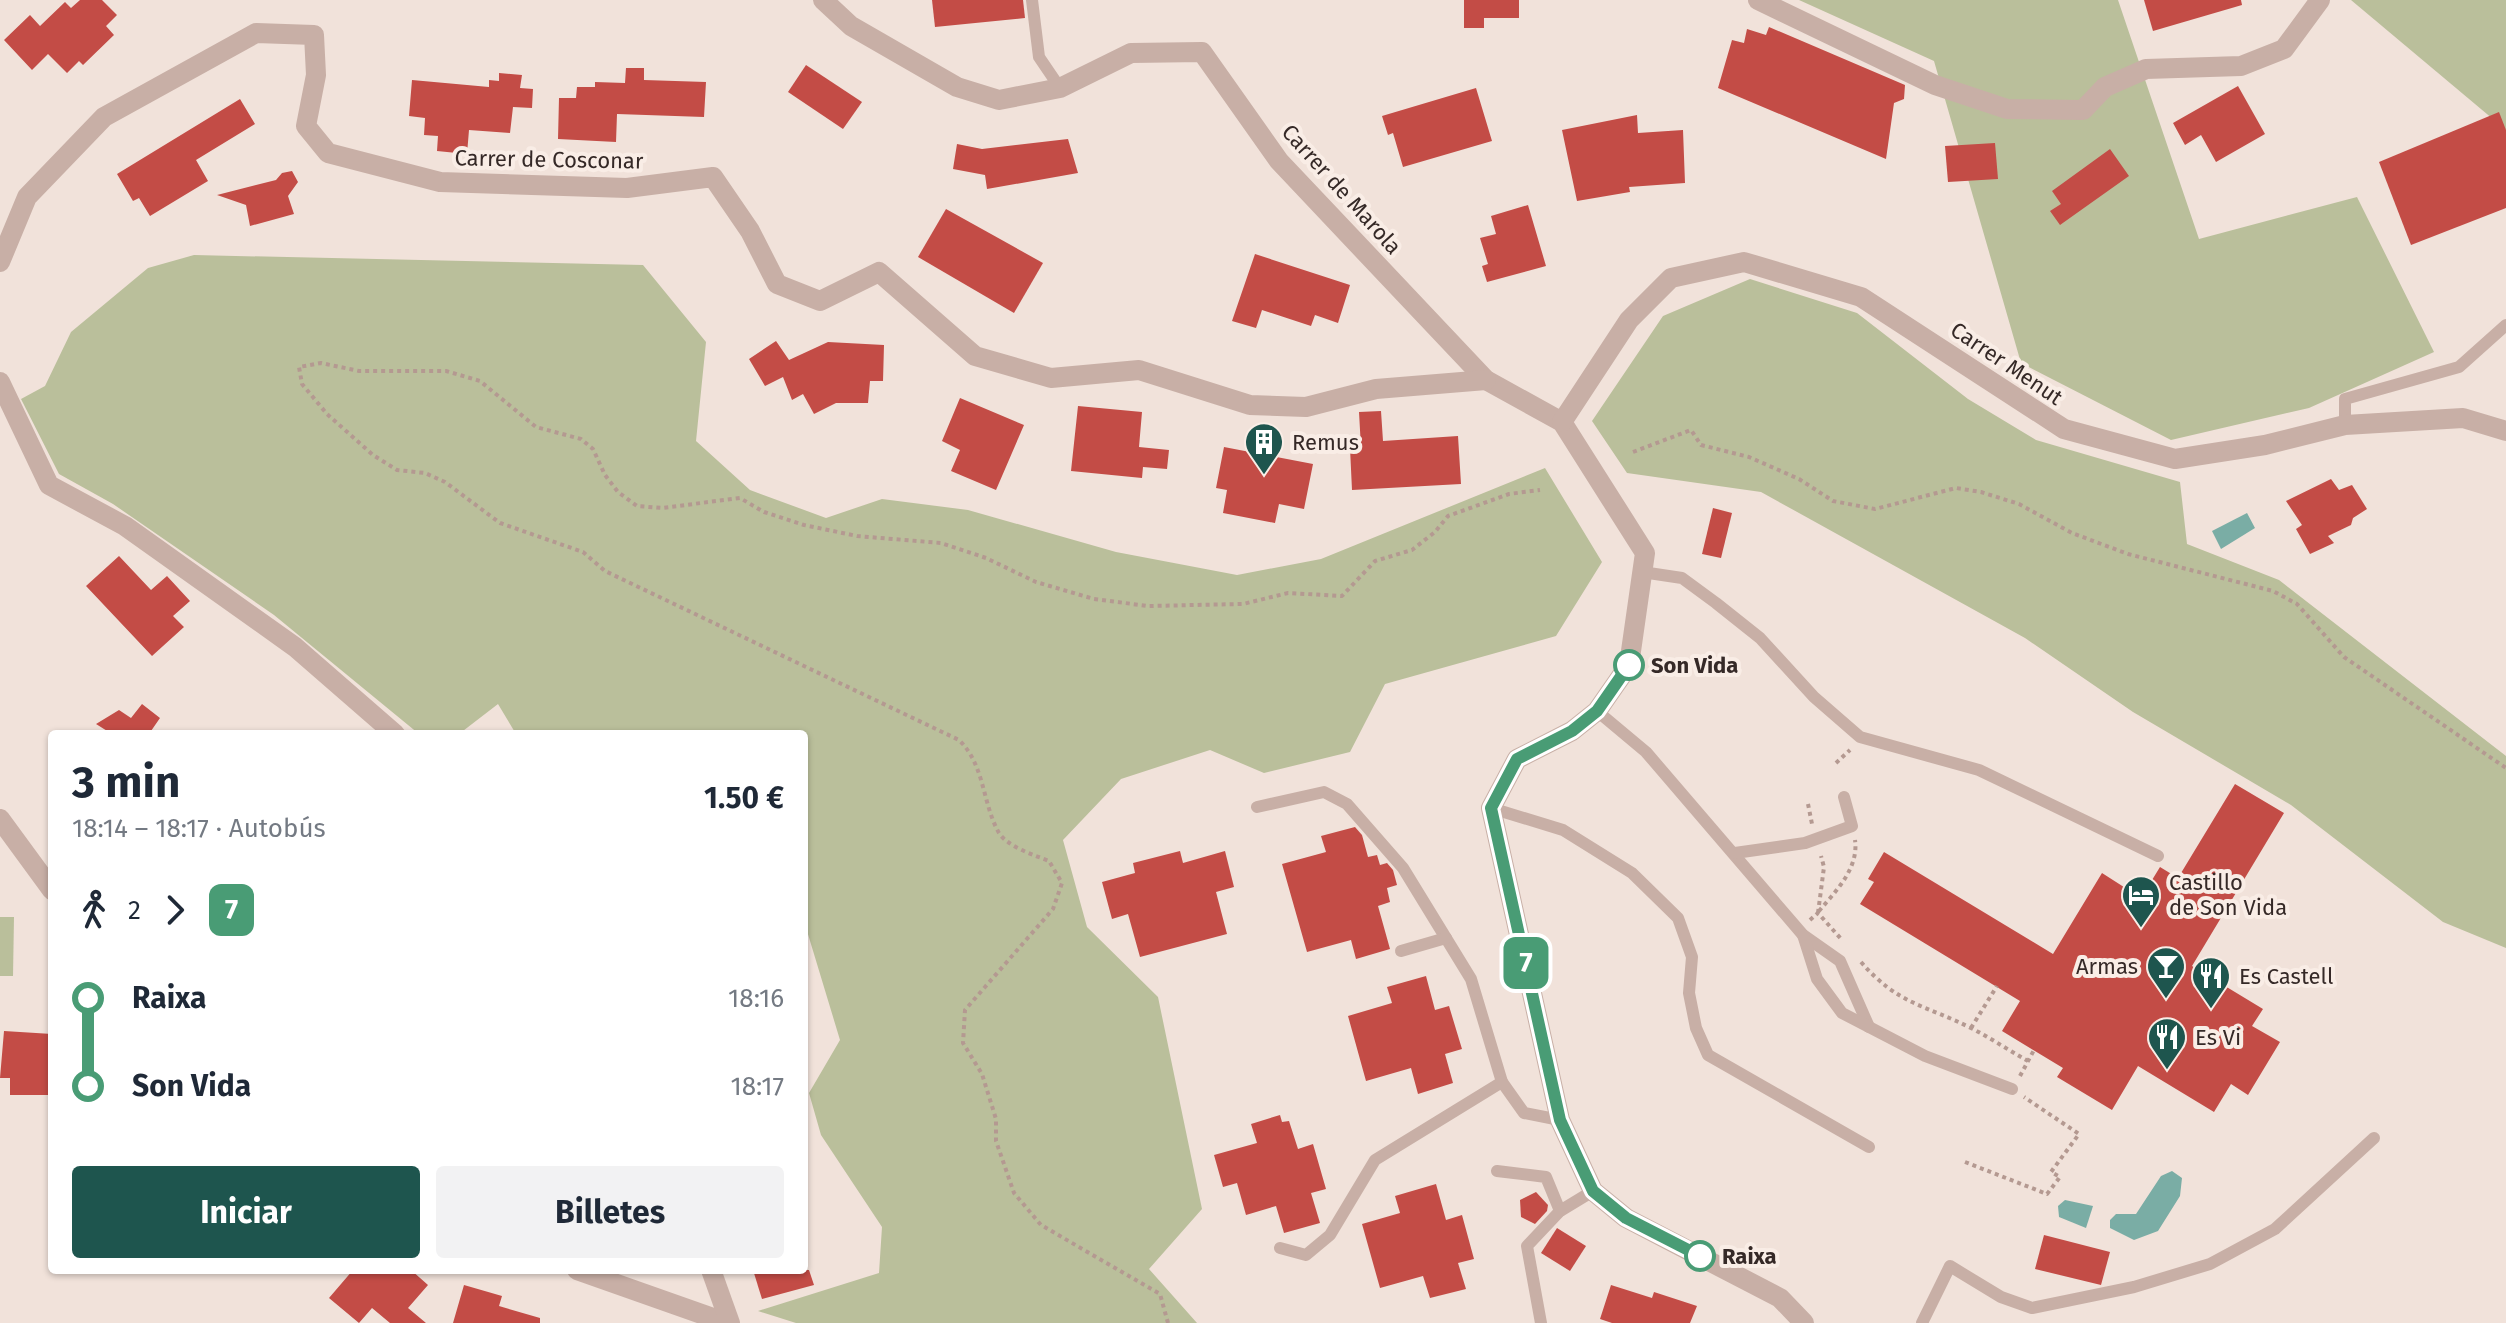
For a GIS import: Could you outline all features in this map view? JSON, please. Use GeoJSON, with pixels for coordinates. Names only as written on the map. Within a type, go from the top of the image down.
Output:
{"type":"FeatureCollection","features":[{"type":"Feature","properties":{"kind":"street","name":"Carrer de Marola"},"geometry":{"type":"LineString","coordinates":[[823,0],[851,26],[957,87],[999,100],[1060,88],[1131,53],[1202,52],[1279,161],[1486,380],[1562,422]]}},
{"type":"Feature","properties":{"kind":"street"},"geometry":{"type":"LineString","coordinates":[[1758,0],[1935,85],[2007,109],[2068,110],[2083,110],[2105,87],[2146,69],[2241,66],[2284,49],[2320,0]]}},
{"type":"Feature","properties":{"kind":"street","name":"Carrer de Cosconar"},"geometry":{"type":"LineString","coordinates":[[0,262],[27,197],[104,117],[256,33],[314,35],[316,75],[306,126],[328,153],[440,182],[627,188],[713,177],[750,231],[777,284],[820,301],[879,272],[975,356],[1051,378],[1139,370],[1250,405],[1306,407],[1376,389],[1486,380]]}},
{"type":"Feature","properties":{"kind":"street","name":"Carrer Menut"},"geometry":{"type":"LineString","coordinates":[[1562,422],[1629,320],[1671,278],[1744,262],[1861,297],[2064,429],[2175,459],[2265,445],[2345,425],[2463,418],[2506,431]]}},
{"type":"Feature","properties":{"kind":"street"},"geometry":{"type":"LineString","coordinates":[[0,382],[49,485],[125,526],[295,647],[390,730]]}},
{"type":"Feature","properties":{"kind":"street"},"geometry":{"type":"LineString","coordinates":[[1562,422],[1645,553],[1629,665],[1597,711],[1572,731],[1517,759],[1491,808],[1560,1120],[1593,1191],[1626,1218],[1780,1298],[1804,1323]]}},
{"type":"Feature","properties":{"kind":"street"},"geometry":{"type":"LineString","coordinates":[[0,819],[48,885]]}},
{"type":"Feature","properties":{"kind":"street"},"geometry":{"type":"LineString","coordinates":[[588,1274],[729,1323]]}},
{"type":"Feature","properties":{"kind":"street"},"geometry":{"type":"LineString","coordinates":[[712,1274],[729,1323]]}},
{"type":"Feature","properties":{"kind":"lane"},"geometry":{"type":"LineString","coordinates":[[1032,0],[1039,57],[1060,88]]}},
{"type":"Feature","properties":{"kind":"lane"},"geometry":{"type":"LineString","coordinates":[[2345,425],[2345,399],[2459,367],[2506,325]]}},
{"type":"Feature","properties":{"kind":"lane"},"geometry":{"type":"LineString","coordinates":[[1642,572],[1682,578],[1716,603],[1760,638],[1814,697],[1860,737],[1979,770],[2158,856]]}},
{"type":"Feature","properties":{"kind":"lane"},"geometry":{"type":"LineString","coordinates":[[1597,711],[1646,752],[1803,935],[1840,961],[1869,1027]]}},
{"type":"Feature","properties":{"kind":"lane"},"geometry":{"type":"LineString","coordinates":[[1257,807],[1324,792],[1347,804],[1403,868],[1471,979],[1502,1082],[1524,1113],[1560,1120]]}},
{"type":"Feature","properties":{"kind":"lane"},"geometry":{"type":"LineString","coordinates":[[1735,853],[1805,843],[1852,826],[1844,797]]}},
{"type":"Feature","properties":{"kind":"lane"},"geometry":{"type":"LineString","coordinates":[[1491,808],[1563,830],[1632,873],[1678,918],[1692,957],[1689,993],[1696,1028],[1708,1055],[1869,1147]]}},
{"type":"Feature","properties":{"kind":"lane"},"geometry":{"type":"LineString","coordinates":[[1803,935],[1817,979],[1842,1013],[1925,1056],[2012,1089]]}},
{"type":"Feature","properties":{"kind":"lane"},"geometry":{"type":"LineString","coordinates":[[1401,951],[1446,938]]}},
{"type":"Feature","properties":{"kind":"lane"},"geometry":{"type":"LineString","coordinates":[[1280,1248],[1306,1255],[1330,1235],[1375,1160],[1502,1082]]}},
{"type":"Feature","properties":{"kind":"lane"},"geometry":{"type":"LineString","coordinates":[[1922,1323],[1950,1266],[2001,1297],[2032,1308],[2099,1297],[2210,1264],[2275,1229],[2374,1138]]}},
{"type":"Feature","properties":{"kind":"lane"},"geometry":{"type":"LineString","coordinates":[[1497,1171],[1546,1177],[1560,1211]]}},
{"type":"Feature","properties":{"kind":"lane"},"geometry":{"type":"LineString","coordinates":[[1541,1323],[1527,1246],[1560,1211],[1593,1191]]}},
{"type":"Feature","properties":{"kind":"path"},"geometry":{"type":"LineString","coordinates":[[1168,1323],[1160,1294],[1041,1225],[1014,1193],[996,1141],[996,1119],[982,1074],[963,1043],[965,1010],[1053,909],[1062,883],[1049,861],[1026,852],[1000,835],[973,753],[959,740],[605,571],[583,552],[500,523],[445,482],[425,473],[397,470],[373,455],[327,414],[302,384],[299,367],[321,363],[359,371],[446,371],[480,381],[536,427],[581,439],[593,449],[611,483],[637,506],[662,508],[740,498],[764,512],[804,525],[857,536],[941,543],[986,558],[1036,582],[1094,599],[1148,606],[1243,604],[1288,593],[1342,596],[1375,561],[1412,550],[1435,532],[1448,516],[1509,494],[1540,490]]}},
{"type":"Feature","properties":{"kind":"path"},"geometry":{"type":"LineString","coordinates":[[1633,452],[1691,430],[1701,445],[1774,468],[1833,501],[1875,509],[1956,488],[1981,492],[2019,504],[2072,533],[2128,554],[2273,591],[2297,604],[2344,657],[2506,768]]}},
{"type":"Feature","properties":{"kind":"path"},"geometry":{"type":"LineString","coordinates":[[1836,763],[1854,746]]}},
{"type":"Feature","properties":{"kind":"path"},"geometry":{"type":"LineString","coordinates":[[1808,804],[1812,821]]}},
{"type":"Feature","properties":{"kind":"path"},"geometry":{"type":"LineString","coordinates":[[1820,854],[1824,867],[1818,913],[1845,880],[1857,852],[1856,842]]}},
{"type":"Feature","properties":{"kind":"path"},"geometry":{"type":"LineString","coordinates":[[1881,985],[1911,1004],[1971,1028],[2028,1061]]}},
{"type":"Feature","properties":{"kind":"path"},"geometry":{"type":"LineString","coordinates":[[1971,1028],[1997,986]]}},
{"type":"Feature","properties":{"kind":"path"},"geometry":{"type":"LineString","coordinates":[[1965,1162],[2047,1194],[2060,1177],[2051,1172],[2079,1134],[2012,1089],[2034,1050]]}},
{"type":"Feature","properties":{"kind":"green space"},"geometry":{"type":"Polygon","coordinates":[[[1799,0],[2118,0],[2199,239],[2357,197],[2434,352],[2309,408],[2171,440],[2021,363],[1934,61],[1799,0]]]}},
{"type":"Feature","properties":{"kind":"green space"},"geometry":{"type":"Polygon","coordinates":[[[2351,0],[2506,0],[2506,130],[2351,0]]]}},
{"type":"Feature","properties":{"kind":"green space"},"geometry":{"type":"Polygon","coordinates":[[[194,255],[643,265],[706,342],[696,441],[750,490],[826,518],[882,499],[968,510],[1116,552],[1237,575],[1321,559],[1545,468],[1602,562],[1556,636],[1385,684],[1350,752],[1264,773],[1210,750],[1121,779],[1063,840],[1087,927],[1158,997],[1202,1209],[1149,1269],[1197,1323],[796,1323],[758,1311],[879,1273],[882,1227],[821,1135],[809,1093],[840,1040],[808,934],[808,730],[514,730],[498,704],[464,730],[414,730],[274,615],[113,504],[59,474],[21,399],[45,386],[71,332],[148,268],[194,255]]]}},
{"type":"Feature","properties":{"kind":"green space"},"geometry":{"type":"Polygon","coordinates":[[[1750,279],[1857,313],[1968,399],[2036,440],[2180,482],[2187,544],[2279,580],[2506,756],[2506,948],[2443,922],[2291,805],[2133,712],[2025,638],[1761,492],[1627,473],[1592,421],[1663,316],[1750,279]]]}},
{"type":"Feature","properties":{"kind":"green space"},"geometry":{"type":"Polygon","coordinates":[[[0,917],[14,917],[13,976],[0,976],[0,917]]]}},
{"type":"Feature","properties":{"kind":"water"},"geometry":{"type":"Polygon","coordinates":[[[2247,513],[2255,528],[2221,549],[2212,531],[2247,513]]]}},
{"type":"Feature","properties":{"kind":"water"},"geometry":{"type":"Polygon","coordinates":[[[2172,1171],[2182,1178],[2180,1196],[2158,1231],[2134,1240],[2110,1228],[2110,1220],[2116,1214],[2136,1214],[2161,1176],[2172,1171]]]}},
{"type":"Feature","properties":{"kind":"water"},"geometry":{"type":"Polygon","coordinates":[[[2065,1200],[2093,1206],[2086,1228],[2059,1217],[2058,1206],[2065,1200]]]}},
{"type":"Feature","properties":{"kind":"building"},"geometry":{"type":"Polygon","coordinates":[[[80,0],[102,0],[117,15],[106,26],[114,35],[83,65],[79,61],[67,73],[48,54],[32,70],[4,40],[30,15],[40,26],[65,2],[71,8],[80,0]]]}},
{"type":"Feature","properties":{"kind":"building"},"geometry":{"type":"Polygon","coordinates":[[[932,0],[1023,0],[1025,18],[935,27],[932,0]]]}},
{"type":"Feature","properties":{"kind":"building"},"geometry":{"type":"Polygon","coordinates":[[[1464,0],[1519,0],[1519,18],[1484,18],[1484,28],[1464,28],[1464,0]]]}},
{"type":"Feature","properties":{"kind":"building"},"geometry":{"type":"Polygon","coordinates":[[[2144,0],[2241,0],[2242,5],[2153,31],[2144,0]]]}},
{"type":"Feature","properties":{"kind":"building"},"geometry":{"type":"Polygon","coordinates":[[[1769,27],[1905,85],[1904,99],[1894,103],[1886,159],[1718,88],[1732,40],[1744,43],[1747,29],[1766,35],[1769,27]]]}},
{"type":"Feature","properties":{"kind":"building"},"geometry":{"type":"Polygon","coordinates":[[[806,65],[862,102],[843,129],[788,92],[806,65]]]}},
{"type":"Feature","properties":{"kind":"building"},"geometry":{"type":"Polygon","coordinates":[[[626,68],[644,68],[644,80],[706,82],[704,117],[617,114],[616,142],[558,139],[559,98],[576,98],[577,87],[595,87],[595,82],[625,83],[626,68]]]}},
{"type":"Feature","properties":{"kind":"building"},"geometry":{"type":"Polygon","coordinates":[[[499,73],[522,75],[520,88],[533,89],[532,108],[513,107],[510,133],[469,130],[467,154],[437,151],[438,136],[424,135],[425,118],[409,116],[412,80],[489,87],[489,80],[499,81],[499,73]]]}},
{"type":"Feature","properties":{"kind":"building"},"geometry":{"type":"Polygon","coordinates":[[[2238,86],[2265,134],[2216,162],[2201,135],[2185,145],[2173,123],[2238,86]]]}},
{"type":"Feature","properties":{"kind":"building"},"geometry":{"type":"Polygon","coordinates":[[[1476,88],[1492,141],[1403,167],[1393,133],[1388,135],[1382,116],[1476,88]]]}},
{"type":"Feature","properties":{"kind":"building"},"geometry":{"type":"Polygon","coordinates":[[[240,99],[255,124],[196,160],[208,181],[150,216],[139,198],[133,201],[117,174],[240,99]]]}},
{"type":"Feature","properties":{"kind":"building"},"geometry":{"type":"Polygon","coordinates":[[[2499,112],[2506,130],[2506,208],[2411,245],[2379,162],[2499,112]]]}},
{"type":"Feature","properties":{"kind":"building"},"geometry":{"type":"Polygon","coordinates":[[[1637,115],[1638,133],[1683,130],[1685,183],[1629,187],[1630,192],[1577,201],[1562,130],[1637,115]]]}},
{"type":"Feature","properties":{"kind":"building"},"geometry":{"type":"Polygon","coordinates":[[[1068,139],[1078,173],[987,189],[985,175],[953,169],[957,144],[982,149],[1068,139]]]}},
{"type":"Feature","properties":{"kind":"building"},"geometry":{"type":"Polygon","coordinates":[[[1995,143],[1998,179],[1948,182],[1945,146],[1995,143]]]}},
{"type":"Feature","properties":{"kind":"building"},"geometry":{"type":"Polygon","coordinates":[[[2110,149],[2129,176],[2060,225],[2050,211],[2061,204],[2052,191],[2110,149]]]}},
{"type":"Feature","properties":{"kind":"building"},"geometry":{"type":"Polygon","coordinates":[[[292,171],[298,182],[288,196],[294,214],[250,226],[246,205],[217,195],[276,180],[282,173],[292,171]]]}},
{"type":"Feature","properties":{"kind":"building"},"geometry":{"type":"Polygon","coordinates":[[[1528,205],[1546,266],[1487,282],[1482,266],[1488,264],[1480,238],[1496,234],[1491,216],[1528,205]]]}},
{"type":"Feature","properties":{"kind":"building"},"geometry":{"type":"Polygon","coordinates":[[[946,209],[1043,263],[1014,313],[918,257],[946,209]]]}},
{"type":"Feature","properties":{"kind":"building"},"geometry":{"type":"Polygon","coordinates":[[[1255,254],[1350,285],[1338,323],[1315,315],[1311,326],[1262,310],[1256,328],[1232,321],[1255,254]]]}},
{"type":"Feature","properties":{"kind":"building"},"geometry":{"type":"Polygon","coordinates":[[[776,341],[789,360],[828,342],[884,345],[883,381],[870,381],[868,403],[836,403],[814,414],[803,394],[792,400],[783,377],[765,386],[749,359],[776,341]]]}},
{"type":"Feature","properties":{"kind":"building"},"geometry":{"type":"Polygon","coordinates":[[[960,398],[1024,425],[996,490],[951,471],[960,450],[942,441],[960,398]]]}},
{"type":"Feature","properties":{"kind":"building"},"geometry":{"type":"Polygon","coordinates":[[[1078,406],[1142,412],[1139,447],[1169,450],[1167,469],[1143,467],[1142,478],[1071,471],[1078,406]]]}},
{"type":"Feature","properties":{"kind":"building"},"geometry":{"type":"Polygon","coordinates":[[[1381,411],[1383,441],[1458,436],[1461,484],[1352,490],[1350,448],[1361,448],[1359,412],[1381,411]]]}},
{"type":"Feature","properties":{"kind":"building","name":"Remus"},"geometry":{"type":"Polygon","coordinates":[[[1224,447],[1313,464],[1304,509],[1279,504],[1275,523],[1223,513],[1227,490],[1216,488],[1224,447]]]}},
{"type":"Feature","properties":{"kind":"building"},"geometry":{"type":"Polygon","coordinates":[[[2331,479],[2339,490],[2352,485],[2367,509],[2353,518],[2351,525],[2328,536],[2334,543],[2310,554],[2296,529],[2302,525],[2286,501],[2331,479]]]}},
{"type":"Feature","properties":{"kind":"building"},"geometry":{"type":"Polygon","coordinates":[[[1713,508],[1732,513],[1721,558],[1702,554],[1713,508]]]}},
{"type":"Feature","properties":{"kind":"building"},"geometry":{"type":"Polygon","coordinates":[[[119,556],[151,590],[167,576],[190,601],[173,616],[184,627],[152,656],[86,586],[119,556]]]}},
{"type":"Feature","properties":{"kind":"building"},"geometry":{"type":"Polygon","coordinates":[[[142,704],[160,718],[152,730],[106,730],[96,724],[119,710],[131,718],[142,704]]]}},
{"type":"Feature","properties":{"kind":"building","name":"Castillo de Son Vida"},"geometry":{"type":"Polygon","coordinates":[[[2235,784],[2284,813],[2192,966],[2263,1009],[2252,1026],[2280,1042],[2248,1095],[2231,1084],[2214,1112],[2138,1066],[2112,1110],[2057,1077],[2063,1068],[2002,1031],[2020,1001],[1860,904],[1874,882],[1868,879],[1884,852],[2053,954],[2102,873],[2141,898],[2160,867],[2178,878],[2235,784]]]}},
{"type":"Feature","properties":{"kind":"building"},"geometry":{"type":"Polygon","coordinates":[[[1355,827],[1362,835],[1368,857],[1377,855],[1380,865],[1387,863],[1393,870],[1397,885],[1387,888],[1390,902],[1378,906],[1390,949],[1356,959],[1351,940],[1307,952],[1282,864],[1326,852],[1321,836],[1355,827]]]}},
{"type":"Feature","properties":{"kind":"building"},"geometry":{"type":"Polygon","coordinates":[[[1180,851],[1183,863],[1225,851],[1234,887],[1216,892],[1227,934],[1140,957],[1128,914],[1112,919],[1102,882],[1135,873],[1133,863],[1180,851]]]}},
{"type":"Feature","properties":{"kind":"building"},"geometry":{"type":"Polygon","coordinates":[[[1426,976],[1435,1010],[1449,1006],[1462,1049],[1445,1054],[1453,1083],[1418,1094],[1411,1068],[1366,1081],[1348,1016],[1392,1003],[1387,987],[1426,976]]]}},
{"type":"Feature","properties":{"kind":"building"},"geometry":{"type":"Polygon","coordinates":[[[4,1031],[48,1034],[48,1095],[10,1095],[10,1078],[0,1078],[4,1031]]]}},
{"type":"Feature","properties":{"kind":"building"},"geometry":{"type":"Polygon","coordinates":[[[1280,1115],[1282,1122],[1289,1121],[1298,1149],[1313,1144],[1326,1189],[1311,1193],[1320,1223],[1284,1233],[1276,1206],[1246,1215],[1237,1183],[1223,1187],[1214,1155],[1257,1143],[1251,1124],[1280,1115]]]}},
{"type":"Feature","properties":{"kind":"building"},"geometry":{"type":"Polygon","coordinates":[[[1436,1184],[1446,1220],[1462,1215],[1474,1259],[1458,1263],[1466,1289],[1430,1298],[1423,1276],[1380,1288],[1362,1224],[1400,1213],[1395,1196],[1436,1184]]]}},
{"type":"Feature","properties":{"kind":"building"},"geometry":{"type":"Polygon","coordinates":[[[1536,1192],[1548,1205],[1547,1211],[1535,1224],[1521,1217],[1520,1200],[1536,1192]]]}},
{"type":"Feature","properties":{"kind":"building"},"geometry":{"type":"Polygon","coordinates":[[[1557,1228],[1586,1246],[1570,1271],[1541,1253],[1557,1228]]]}},
{"type":"Feature","properties":{"kind":"building"},"geometry":{"type":"Polygon","coordinates":[[[2044,1235],[2110,1252],[2101,1285],[2035,1269],[2044,1235]]]}},
{"type":"Feature","properties":{"kind":"building"},"geometry":{"type":"Polygon","coordinates":[[[809,1270],[814,1285],[762,1299],[754,1274],[808,1274],[809,1270]]]}},
{"type":"Feature","properties":{"kind":"building"},"geometry":{"type":"Polygon","coordinates":[[[350,1274],[416,1274],[428,1285],[408,1308],[426,1323],[390,1323],[372,1308],[359,1323],[329,1298],[350,1274]]]}},
{"type":"Feature","properties":{"kind":"building"},"geometry":{"type":"Polygon","coordinates":[[[464,1285],[502,1296],[499,1306],[540,1318],[540,1323],[453,1323],[464,1285]]]}},
{"type":"Feature","properties":{"kind":"building"},"geometry":{"type":"Polygon","coordinates":[[[1611,1285],[1652,1298],[1654,1292],[1697,1306],[1690,1323],[1612,1323],[1600,1319],[1611,1285]]]}},
{"type":"Feature","properties":{"kind":"bus line","name":"7"},"geometry":{"type":"LineString","coordinates":[[1629,665],[1597,711],[1572,731],[1517,759],[1491,808],[1560,1120],[1593,1191],[1626,1218],[1700,1256]]}},
{"type":"Feature","properties":{"kind":"place","name":"Remus"},"geometry":{"type":"Point","coordinates":[1264,476]}},
{"type":"Feature","properties":{"kind":"place","name":"Son Vida"},"geometry":{"type":"Point","coordinates":[1629,665]}},
{"type":"Feature","properties":{"kind":"place","name":"Castillo de Son Vida"},"geometry":{"type":"Point","coordinates":[2141,929]}},
{"type":"Feature","properties":{"kind":"place","name":"Armas"},"geometry":{"type":"Point","coordinates":[2166,1000]}},
{"type":"Feature","properties":{"kind":"place","name":"Es Castell"},"geometry":{"type":"Point","coordinates":[2211,1010]}},
{"type":"Feature","properties":{"kind":"place","name":"Es Vi"},"geometry":{"type":"Point","coordinates":[2167,1071]}},
{"type":"Feature","properties":{"kind":"place","name":"Raixa"},"geometry":{"type":"Point","coordinates":[1700,1256]}}]}
